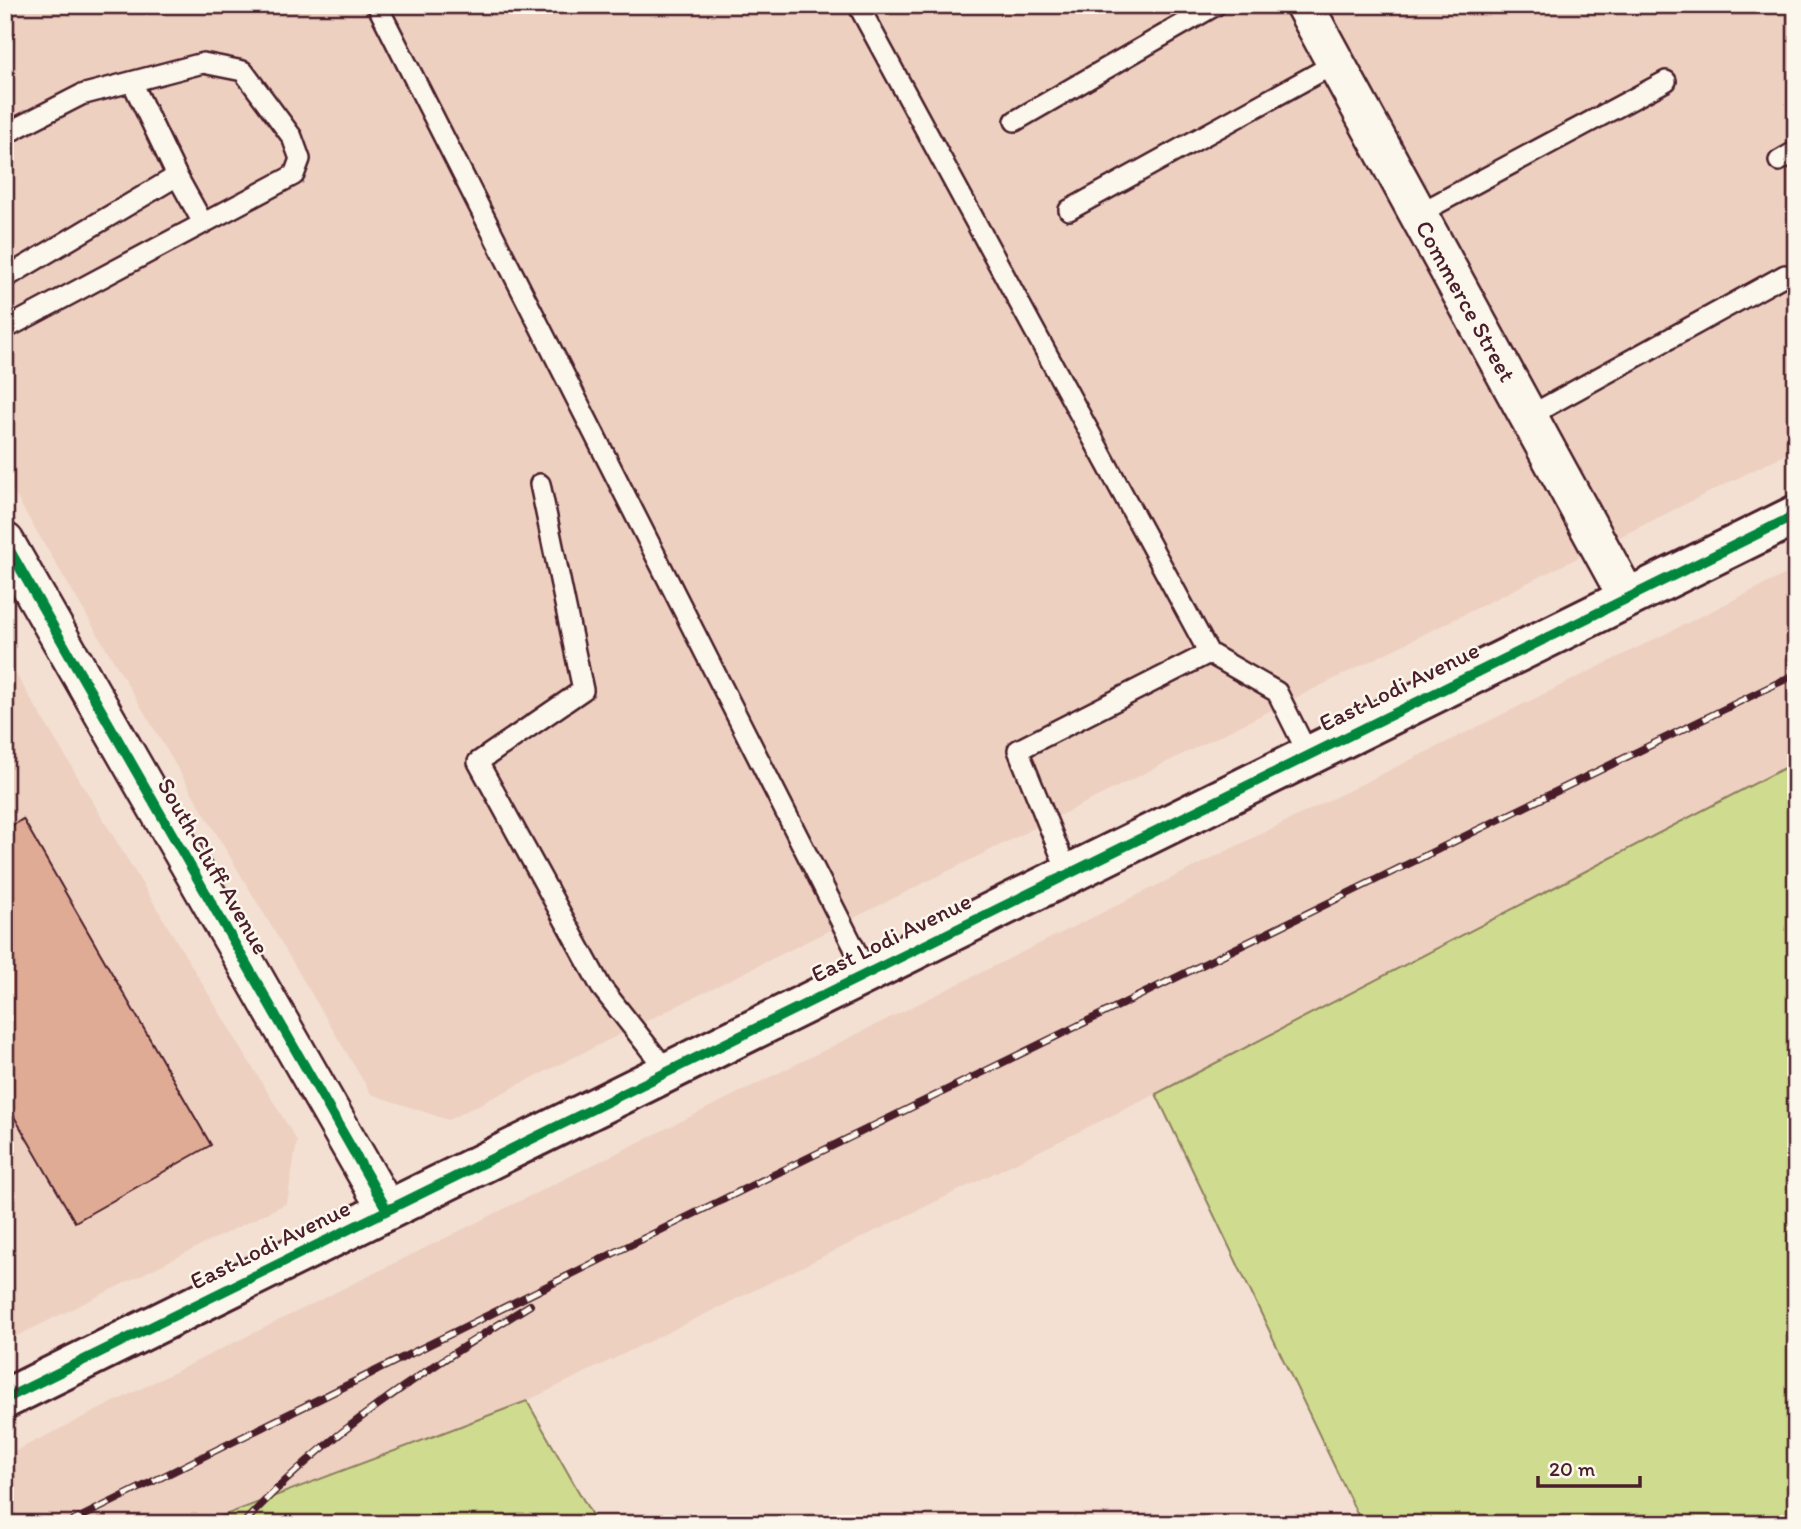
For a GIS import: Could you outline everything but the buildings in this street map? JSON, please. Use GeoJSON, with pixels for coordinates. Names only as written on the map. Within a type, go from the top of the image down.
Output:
{"type":"FeatureCollection","features":[{"type":"Feature","properties":{"kind":"street","name":"Commerce Street"},"geometry":{"type":"LineString","coordinates":[[1304,5],[1627,597]]}},
{"type":"Feature","properties":{"kind":"street","name":"East Lodi Avenue"},"geometry":{"type":"LineString","coordinates":[[5,1399],[1796,515]]}},
{"type":"Feature","properties":{"kind":"street","name":"South Cluff Avenue"},"geometry":{"type":"LineString","coordinates":[[5,542],[387,1210]]}},
{"type":"Feature","properties":{"kind":"lane"},"geometry":{"type":"LineString","coordinates":[[377,5],[867,973]]}},
{"type":"Feature","properties":{"kind":"lane"},"geometry":{"type":"LineString","coordinates":[[858,5],[1209,653],[1277,692],[1308,754]]}},
{"type":"Feature","properties":{"kind":"lane"},"geometry":{"type":"LineString","coordinates":[[1015,121],[1216,5]]}},
{"type":"Feature","properties":{"kind":"lane"},"geometry":{"type":"LineString","coordinates":[[5,134],[82,95],[203,63],[243,71],[292,138],[300,159],[294,175],[5,329]]}},
{"type":"Feature","properties":{"kind":"lane"},"geometry":{"type":"LineString","coordinates":[[1069,211],[1336,63]]}},
{"type":"Feature","properties":{"kind":"lane"},"geometry":{"type":"LineString","coordinates":[[1418,214],[1666,81]]}},
{"type":"Feature","properties":{"kind":"lane"},"geometry":{"type":"LineString","coordinates":[[132,82],[203,223]]}},
{"type":"Feature","properties":{"kind":"lane"},"geometry":{"type":"LineString","coordinates":[[5,278],[177,176]]}},
{"type":"Feature","properties":{"kind":"lane"},"geometry":{"type":"LineString","coordinates":[[1529,416],[1785,275]]}},
{"type":"Feature","properties":{"kind":"lane"},"geometry":{"type":"LineString","coordinates":[[540,484],[583,690],[478,762],[601,987],[667,1072]]}},
{"type":"Feature","properties":{"kind":"lane"},"geometry":{"type":"LineString","coordinates":[[1068,873],[1018,750],[1209,653]]}},
{"type":"Feature","properties":{"kind":"shaded area"},"geometry":{"type":"Polygon","coordinates":[[[5,5],[1796,5],[1796,449],[448,1120],[371,1094],[5,478],[5,5]]]}},
{"type":"Feature","properties":{"kind":"shaded area"},"geometry":{"type":"Polygon","coordinates":[[[1796,569],[1796,762],[1156,1094],[527,1401],[219,1518],[331,1524],[5,1524],[5,1456],[1796,569]]]}},
{"type":"Feature","properties":{"kind":"shaded area"},"geometry":{"type":"Polygon","coordinates":[[[5,656],[297,1141],[287,1203],[5,1342],[5,656]]]}},
{"type":"Feature","properties":{"kind":"green space"},"geometry":{"type":"Polygon","coordinates":[[[1796,762],[1796,1524],[1362,1524],[1156,1094],[1796,762]]]}},
{"type":"Feature","properties":{"kind":"green space"},"geometry":{"type":"Polygon","coordinates":[[[527,1401],[597,1524],[331,1524],[217,1518],[527,1401]]]}},
{"type":"Feature","properties":{"kind":"railway"},"geometry":{"type":"LineString","coordinates":[[67,1524],[1796,674]]}},
{"type":"Feature","properties":{"kind":"railway"},"geometry":{"type":"LineString","coordinates":[[243,1524],[274,1491],[379,1404],[530,1305]]}},
{"type":"Feature","properties":{"kind":"cycle path"},"geometry":{"type":"LineString","coordinates":[[5,1399],[1796,515]]}},
{"type":"Feature","properties":{"kind":"cycle path"},"geometry":{"type":"LineString","coordinates":[[5,542],[387,1210]]}}]}
